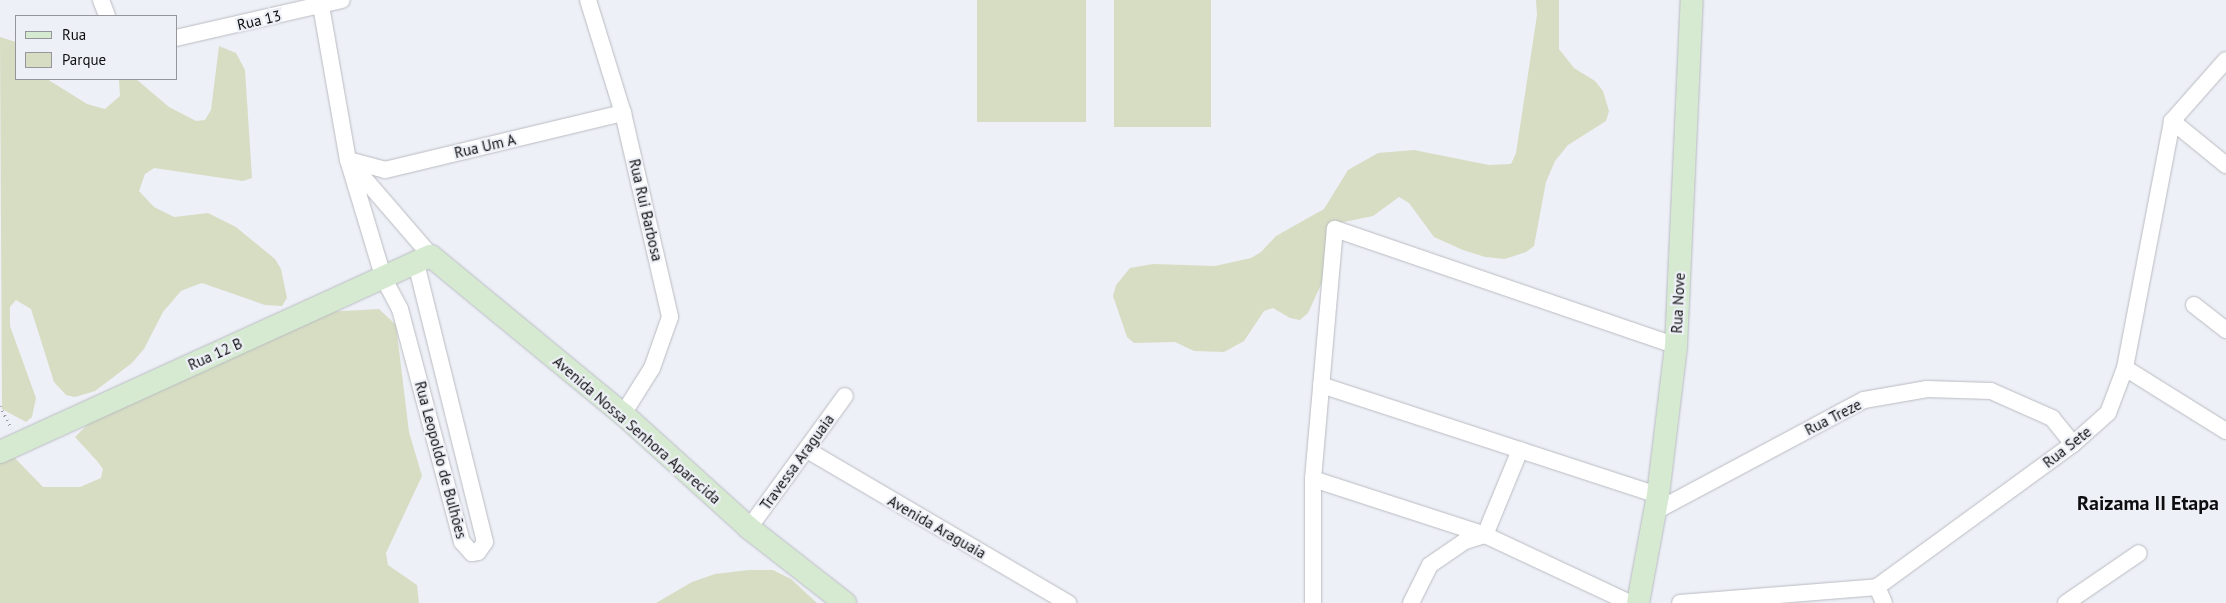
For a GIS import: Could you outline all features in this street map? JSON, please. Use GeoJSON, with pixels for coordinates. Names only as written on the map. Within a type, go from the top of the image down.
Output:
{"type":"FeatureCollection","features":[{"type":"Feature","properties":{"kind":"street"},"geometry":{"type":"LineString","coordinates":[[101,0],[106,15]]}},
{"type":"Feature","properties":{"kind":"street","name":"Rua 13"},"geometry":{"type":"LineString","coordinates":[[178,38],[321,3],[342,0]]}},
{"type":"Feature","properties":{"kind":"street","name":"Rua Rui Barbosa"},"geometry":{"type":"LineString","coordinates":[[588,0],[623,113],[670,317],[652,368],[623,414]]}},
{"type":"Feature","properties":{"kind":"street","name":"Rua Nove"},"geometry":{"type":"LineString","coordinates":[[1638,603],[1656,504],[1676,346],[1692,0]]}},
{"type":"Feature","properties":{"kind":"street","name":"Rua Leopoldo de Bulhões"},"geometry":{"type":"LineString","coordinates":[[321,3],[348,160],[384,278],[400,309],[462,542],[472,553],[478,552],[485,542],[423,260],[348,160]]}},
{"type":"Feature","properties":{"kind":"street"},"geometry":{"type":"LineString","coordinates":[[2226,60],[2172,121],[2226,166]]}},
{"type":"Feature","properties":{"kind":"street","name":"Rua Um A"},"geometry":{"type":"LineString","coordinates":[[348,160],[385,170],[623,113]]}},
{"type":"Feature","properties":{"kind":"street","name":"Rua Sete"},"geometry":{"type":"LineString","coordinates":[[1877,587],[2073,444],[2108,413],[2125,368],[2172,121]]}},
{"type":"Feature","properties":{"kind":"street"},"geometry":{"type":"LineString","coordinates":[[1313,603],[1313,478],[1335,229],[1676,346]]}},
{"type":"Feature","properties":{"kind":"street","name":"Avenida Nossa Senhora Aparecida"},"geometry":{"type":"LineString","coordinates":[[423,260],[623,414],[749,528],[845,603]]}},
{"type":"Feature","properties":{"kind":"street","name":"Rua 12 B"},"geometry":{"type":"LineString","coordinates":[[9,447],[423,260]]}},
{"type":"Feature","properties":{"kind":"street"},"geometry":{"type":"LineString","coordinates":[[2194,305],[2226,330]]}},
{"type":"Feature","properties":{"kind":"street"},"geometry":{"type":"LineString","coordinates":[[2125,368],[2226,431]]}},
{"type":"Feature","properties":{"kind":"street"},"geometry":{"type":"LineString","coordinates":[[1321,385],[1520,450],[1656,504]]}},
{"type":"Feature","properties":{"kind":"street","name":"Rua Treze"},"geometry":{"type":"LineString","coordinates":[[1656,504],[1864,400],[1918,391],[1991,391],[2052,418],[2073,444]]}},
{"type":"Feature","properties":{"kind":"street","name":"Travessa Araguaia"},"geometry":{"type":"LineString","coordinates":[[749,528],[845,396]]}},
{"type":"Feature","properties":{"kind":"street","name":"Avenida Araguaia"},"geometry":{"type":"LineString","coordinates":[[807,450],[1047,598],[1068,603]]}},
{"type":"Feature","properties":{"kind":"street"},"geometry":{"type":"LineString","coordinates":[[1485,535],[1520,450]]}},
{"type":"Feature","properties":{"kind":"street"},"geometry":{"type":"LineString","coordinates":[[1313,478],[1485,535],[1630,603]]}},
{"type":"Feature","properties":{"kind":"street"},"geometry":{"type":"LineString","coordinates":[[1411,603],[1430,565],[1465,541],[1485,535]]}},
{"type":"Feature","properties":{"kind":"street"},"geometry":{"type":"LineString","coordinates":[[2066,603],[2139,552]]}},
{"type":"Feature","properties":{"kind":"street"},"geometry":{"type":"LineString","coordinates":[[1680,603],[1877,587],[1884,603]]}},
{"type":"Feature","properties":{"kind":"path"},"geometry":{"type":"LineString","coordinates":[[0,406],[9,447]]}},
{"type":"Feature","properties":{"kind":"green space"},"geometry":{"type":"Polygon","coordinates":[[[977,0],[1086,0],[1086,122],[977,122],[977,0]]]}},
{"type":"Feature","properties":{"kind":"green space"},"geometry":{"type":"Polygon","coordinates":[[[1114,0],[1211,0],[1211,127],[1114,127],[1114,0]]]}},
{"type":"Feature","properties":{"kind":"green space"},"geometry":{"type":"Polygon","coordinates":[[[1536,0],[1559,0],[1559,49],[1574,68],[1595,81],[1603,91],[1609,111],[1606,121],[1568,145],[1555,161],[1546,182],[1534,246],[1526,252],[1505,259],[1485,257],[1463,250],[1434,237],[1409,203],[1399,197],[1373,216],[1339,223],[1330,265],[1308,313],[1300,320],[1290,318],[1273,308],[1264,311],[1244,341],[1224,352],[1194,351],[1175,342],[1134,343],[1127,337],[1113,296],[1116,285],[1130,268],[1153,264],[1215,266],[1251,258],[1261,252],[1276,236],[1324,209],[1348,170],[1378,153],[1414,150],[1489,165],[1511,164],[1516,153],[1537,15],[1536,0]]]}},
{"type":"Feature","properties":{"kind":"green space"},"geometry":{"type":"Polygon","coordinates":[[[0,37],[15,42],[15,80],[49,80],[87,104],[105,109],[120,96],[119,80],[137,80],[169,107],[196,121],[205,120],[211,110],[219,46],[236,53],[245,70],[252,178],[243,181],[154,168],[145,174],[139,191],[154,207],[174,217],[208,213],[236,227],[275,259],[281,269],[287,298],[282,306],[265,305],[202,283],[181,291],[163,312],[144,349],[132,363],[95,391],[75,397],[66,395],[54,382],[31,309],[16,300],[10,307],[10,326],[36,398],[32,417],[26,422],[2,409],[0,37]]]}},
{"type":"Feature","properties":{"kind":"green space"},"geometry":{"type":"Polygon","coordinates":[[[379,309],[396,325],[409,432],[422,476],[386,553],[388,565],[417,585],[419,603],[0,603],[0,453],[12,455],[43,487],[80,487],[101,478],[103,469],[75,437],[100,412],[324,312],[379,309]]]}},
{"type":"Feature","properties":{"kind":"green space"},"geometry":{"type":"Polygon","coordinates":[[[749,570],[773,570],[791,579],[817,603],[656,603],[692,582],[715,574],[749,570]]]}},
{"type":"Feature","properties":{"kind":"district","name":"Raizama II Etapa"},"geometry":{"type":"Point","coordinates":[2148,503]}}]}
